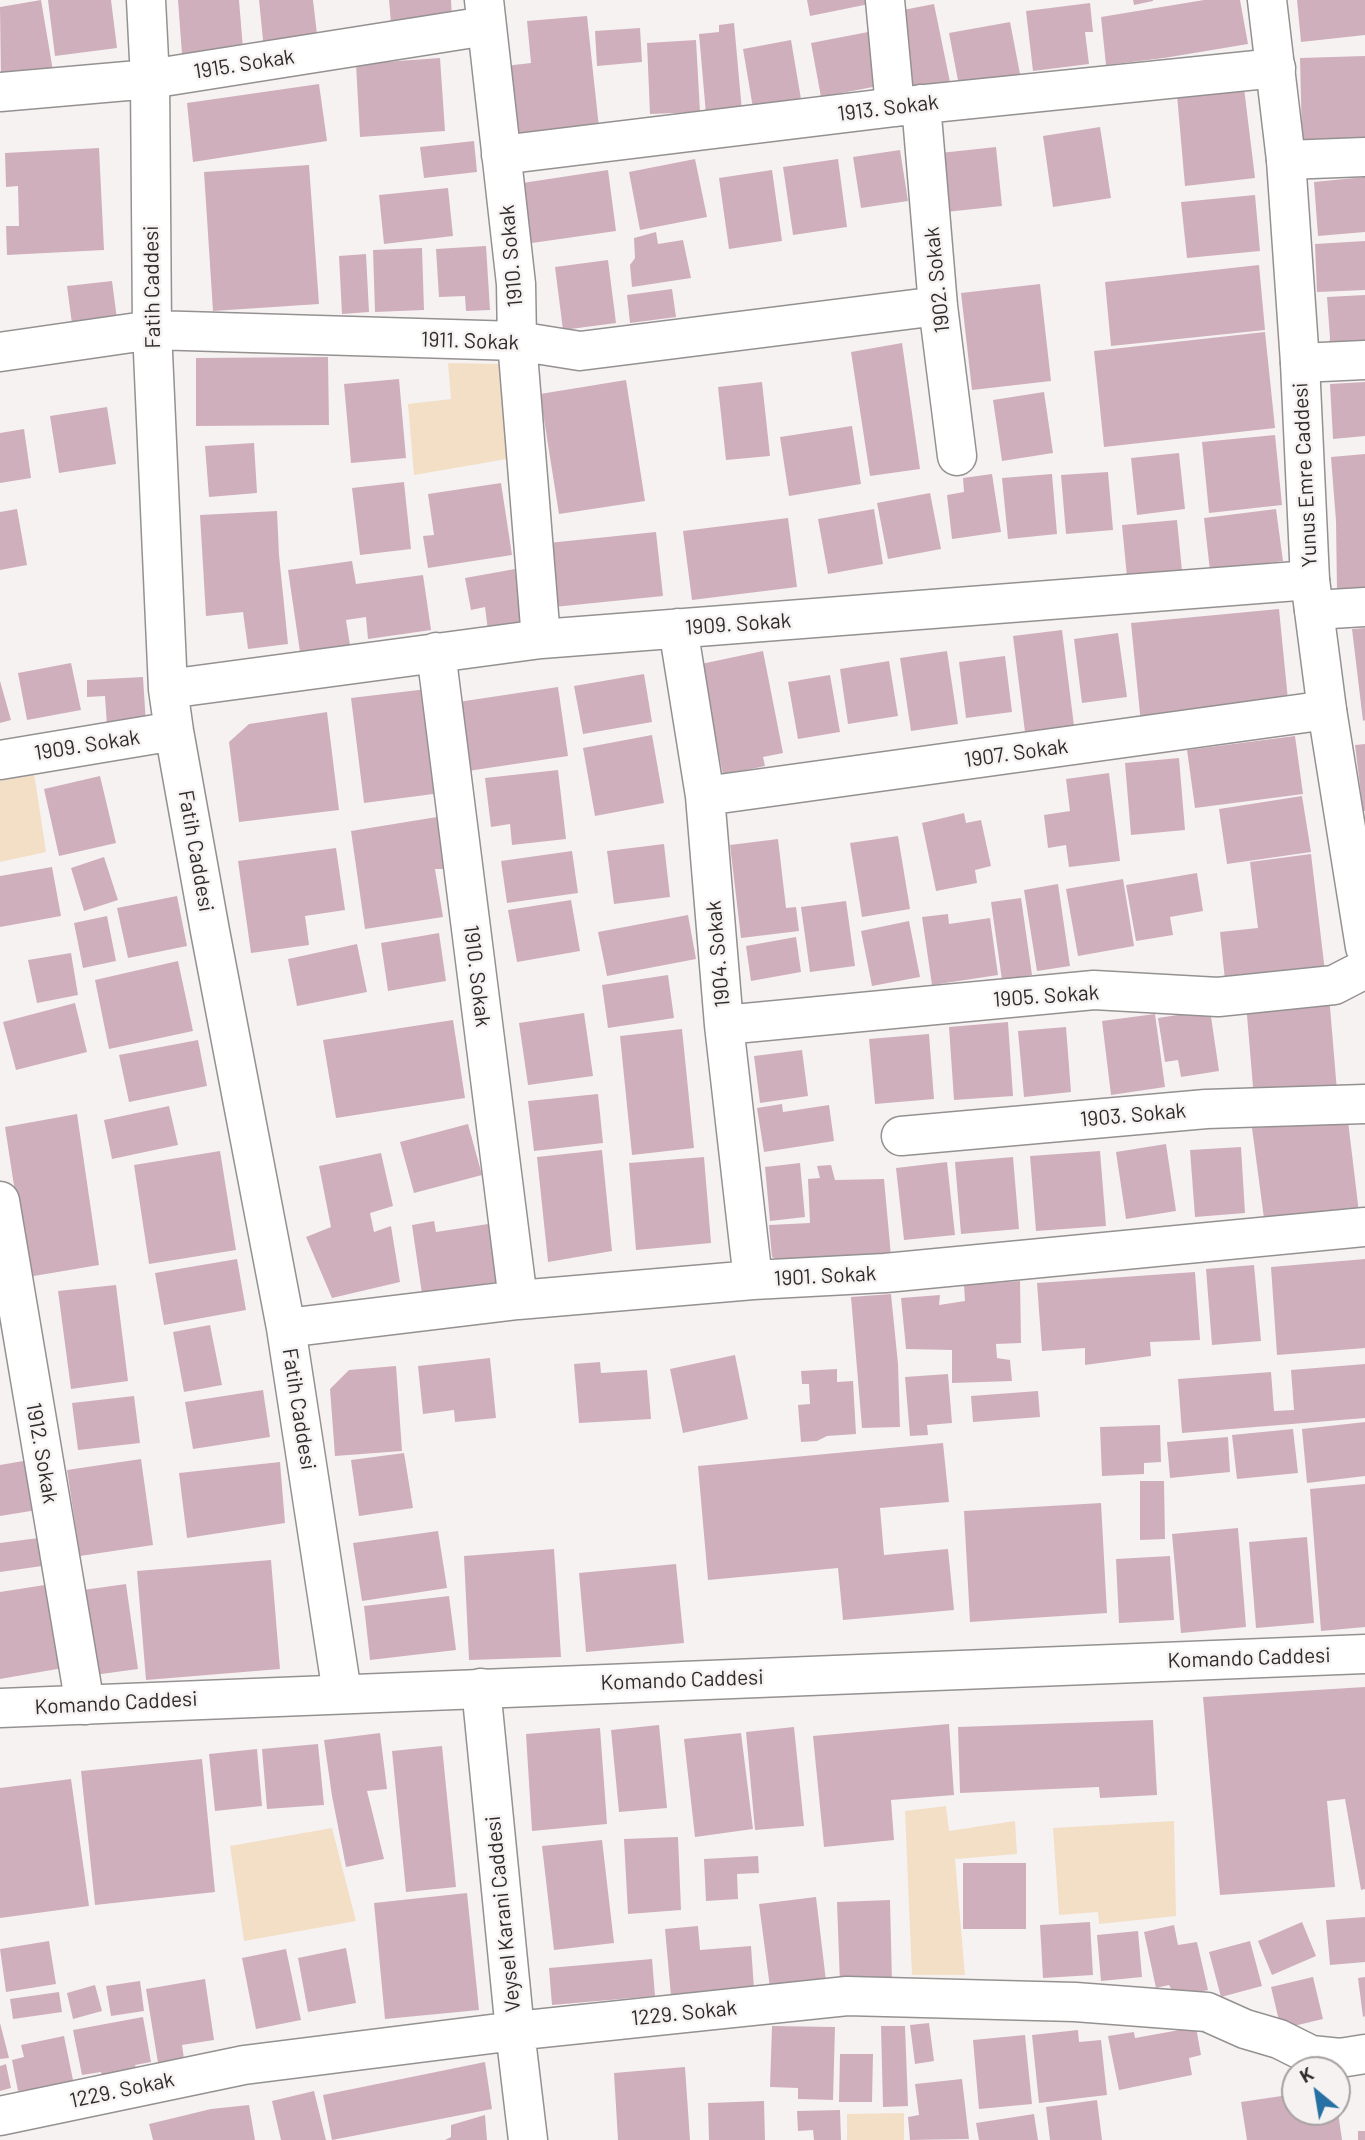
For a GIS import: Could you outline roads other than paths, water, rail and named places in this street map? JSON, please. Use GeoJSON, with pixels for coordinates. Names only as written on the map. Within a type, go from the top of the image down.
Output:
{"type":"FeatureCollection","features":[{"type":"Feature","properties":{"kind":"street","name":"Fatih Caddesi"},"geometry":{"type":"LineString","coordinates":[[146,0],[150,79],[152,330],[168,689],[286,1328],[342,1693]]}},
{"type":"Feature","properties":{"kind":"street","name":"1902. Sokak"},"geometry":{"type":"LineString","coordinates":[[885,0],[908,105],[957,456]]}},
{"type":"Feature","properties":{"kind":"street","name":"Yunus Emre Caddesi"},"geometry":{"type":"LineString","coordinates":[[1267,0],[1286,160],[1312,595],[1327,710],[1365,947]]}},
{"type":"Feature","properties":{"kind":"street","name":"1915. Sokak"},"geometry":{"type":"LineString","coordinates":[[0,92],[150,79],[485,13]]}},
{"type":"Feature","properties":{"kind":"street","name":"1910. Sokak"},"geometry":{"type":"LineString","coordinates":[[485,13],[516,284],[517,341],[541,639]]}},
{"type":"Feature","properties":{"kind":"street","name":"1913. Sokak"},"geometry":{"type":"LineString","coordinates":[[501,155],[908,105],[1276,68]]}},
{"type":"Feature","properties":{"kind":"street"},"geometry":{"type":"LineString","coordinates":[[1286,160],[1365,157]]}},
{"type":"Feature","properties":{"kind":"street","name":"1911. Sokak"},"geometry":{"type":"LineString","coordinates":[[0,352],[152,330],[517,341],[580,351],[938,306]]}},
{"type":"Feature","properties":{"kind":"street"},"geometry":{"type":"LineString","coordinates":[[1300,363],[1365,360]]}},
{"type":"Feature","properties":{"kind":"street","name":"1909. Sokak"},"geometry":{"type":"LineString","coordinates":[[168,689],[541,639],[677,628],[1312,595],[1365,607]]}},
{"type":"Feature","properties":{"kind":"street","name":"1904. Sokak"},"geometry":{"type":"LineString","coordinates":[[677,628],[705,796],[724,1025],[753,1280]]}},
{"type":"Feature","properties":{"kind":"street","name":"1910. Sokak"},"geometry":{"type":"LineString","coordinates":[[436,652],[518,1300]]}},
{"type":"Feature","properties":{"kind":"street","name":"1907. Sokak"},"geometry":{"type":"LineString","coordinates":[[705,796],[1327,710]]}},
{"type":"Feature","properties":{"kind":"street","name":"1909. Sokak"},"geometry":{"type":"LineString","coordinates":[[0,760],[174,731]]}},
{"type":"Feature","properties":{"kind":"street","name":"1905. Sokak"},"geometry":{"type":"LineString","coordinates":[[724,1025],[1094,990],[1218,997],[1334,985],[1365,969]]}},
{"type":"Feature","properties":{"kind":"street","name":"1903. Sokak"},"geometry":{"type":"LineString","coordinates":[[901,1136],[1206,1109],[1365,1104]]}},
{"type":"Feature","properties":{"kind":"street","name":"1912. Sokak"},"geometry":{"type":"LineString","coordinates":[[0,1200],[85,1705]]}},
{"type":"Feature","properties":{"kind":"street","name":"1901. Sokak"},"geometry":{"type":"LineString","coordinates":[[286,1328],[518,1300],[753,1280],[886,1273],[1365,1227]]}},
{"type":"Feature","properties":{"kind":"street","name":"Komando Caddesi"},"geometry":{"type":"LineString","coordinates":[[0,1708],[1365,1654]]}},
{"type":"Feature","properties":{"kind":"street","name":"Veysel Karani Caddesi"},"geometry":{"type":"LineString","coordinates":[[481,1688],[528,2140]]}},
{"type":"Feature","properties":{"kind":"street","name":"1229. Sokak"},"geometry":{"type":"LineString","coordinates":[[0,2116],[244,2065],[515,2031],[847,1996],[1148,2006],[1207,2012],[1245,2029],[1279,2039],[1311,2055],[1340,2058],[1365,2054]]}}]}
